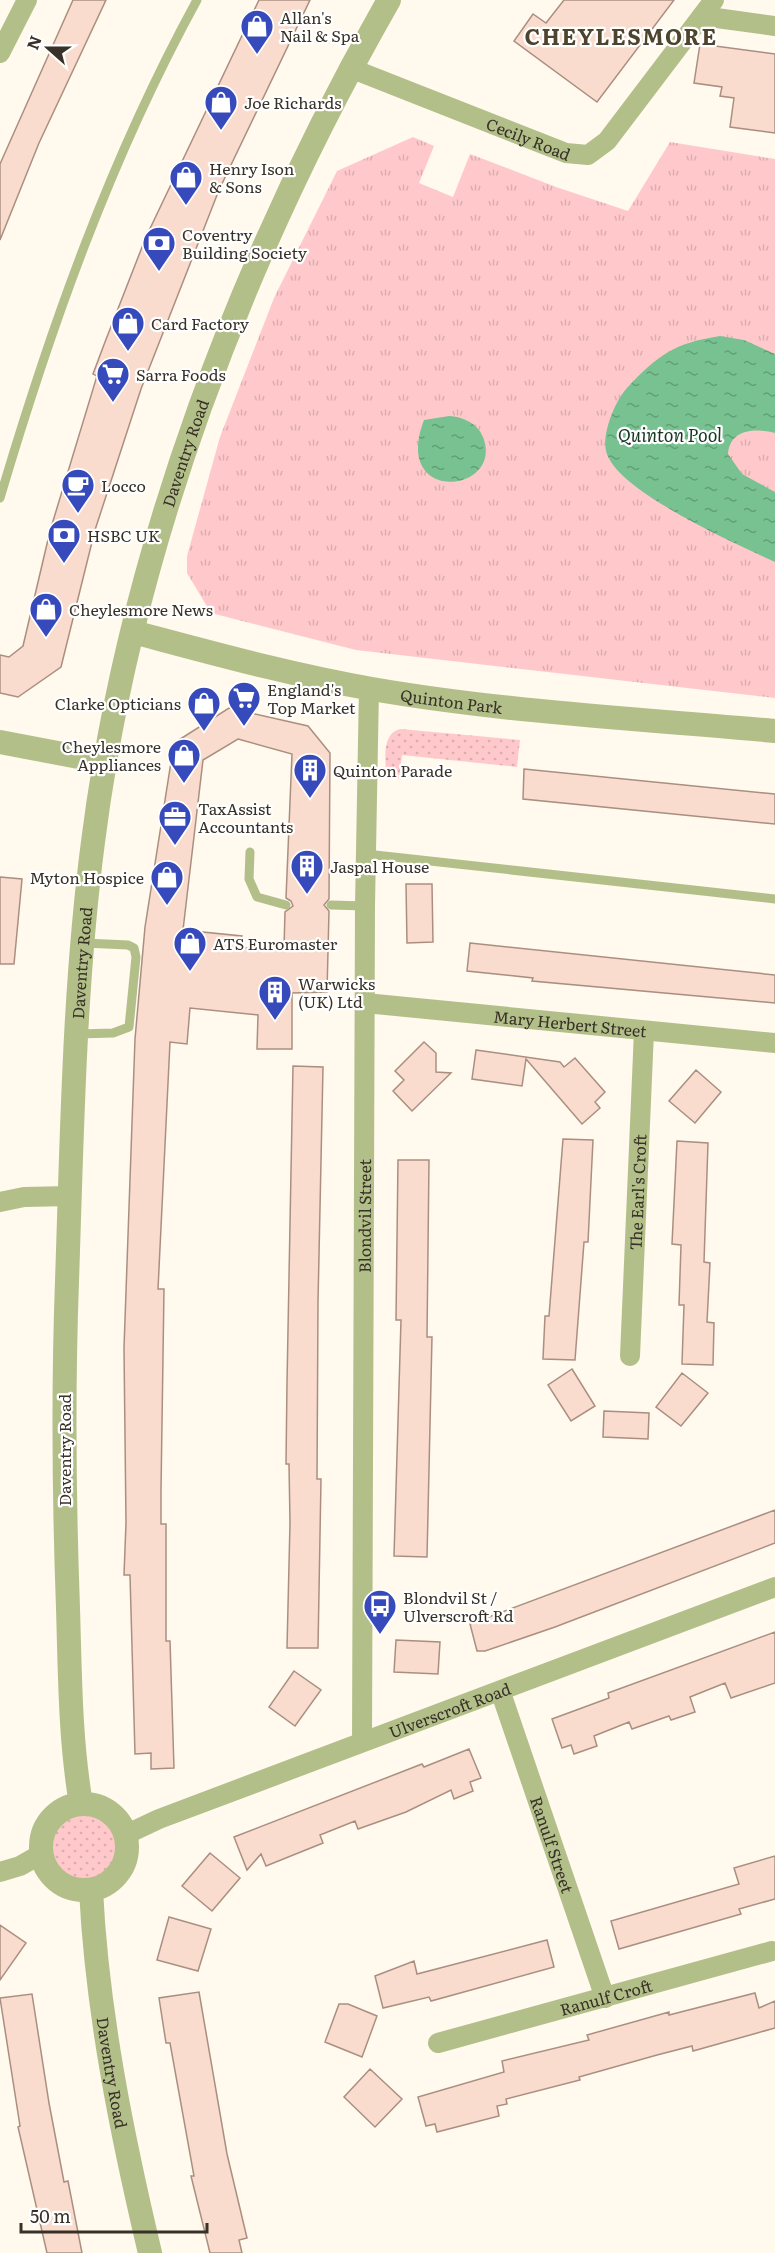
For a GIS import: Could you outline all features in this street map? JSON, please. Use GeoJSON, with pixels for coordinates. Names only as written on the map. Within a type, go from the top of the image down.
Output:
{"type":"FeatureCollection","features":[{"type":"Feature","properties":{"kind":"street"},"geometry":{"type":"LineString","coordinates":[[0,52],[27,0]]}},
{"type":"Feature","properties":{"kind":"street","name":"Daventry Road"},"geometry":{"type":"LineString","coordinates":[[81,1804],[69,1657],[64,1495],[64,1345],[77,1034],[93,842],[105,762],[119,685],[175,484],[242,298],[313,142],[350,68],[389,0]]}},
{"type":"Feature","properties":{"kind":"street","name":"Cecily Road"},"geometry":{"type":"LineString","coordinates":[[350,68],[566,153],[581,156],[594,153],[607,141],[714,0]]}},
{"type":"Feature","properties":{"kind":"street"},"geometry":{"type":"LineString","coordinates":[[702,16],[775,26]]}},
{"type":"Feature","properties":{"kind":"street","name":"Quinton Park"},"geometry":{"type":"LineString","coordinates":[[133,632],[369,688],[523,709],[775,731]]}},
{"type":"Feature","properties":{"kind":"street","name":"Blondvil Street"},"geometry":{"type":"LineString","coordinates":[[362,1742],[365,854],[369,688]]}},
{"type":"Feature","properties":{"kind":"street"},"geometry":{"type":"LineString","coordinates":[[0,742],[105,762]]}},
{"type":"Feature","properties":{"kind":"street","name":"Mary Herbert Street"},"geometry":{"type":"LineString","coordinates":[[365,1003],[775,1043]]}},
{"type":"Feature","properties":{"kind":"street","name":"The Earl's Croft"},"geometry":{"type":"LineString","coordinates":[[630,1356],[644,1031]]}},
{"type":"Feature","properties":{"kind":"street"},"geometry":{"type":"LineString","coordinates":[[0,1202],[24,1197],[70,1196]]}},
{"type":"Feature","properties":{"kind":"street","name":"Ulverscroft Road"},"geometry":{"type":"LineString","coordinates":[[125,1835],[159,1819],[362,1742],[501,1693],[775,1587]]}},
{"type":"Feature","properties":{"kind":"street","name":"Ranulf Street"},"geometry":{"type":"LineString","coordinates":[[501,1693],[605,1998]]}},
{"type":"Feature","properties":{"kind":"street"},"geometry":{"type":"LineString","coordinates":[[81,1804],[96,1805],[118,1820],[125,1835],[127,1849],[122,1868],[109,1882],[91,1890],[72,1889],[60,1884],[45,1867],[41,1854],[41,1838],[47,1824],[61,1810],[81,1804]]}},
{"type":"Feature","properties":{"kind":"street"},"geometry":{"type":"LineString","coordinates":[[0,1872],[20,1866],[41,1854]]}},
{"type":"Feature","properties":{"kind":"street","name":"Daventry Road"},"geometry":{"type":"LineString","coordinates":[[91,1890],[98,1971],[125,2145],[150,2253]]}},
{"type":"Feature","properties":{"kind":"street","name":"Ranulf Croft"},"geometry":{"type":"LineString","coordinates":[[438,2043],[772,1952]]}},
{"type":"Feature","properties":{"kind":"lane"},"geometry":{"type":"LineString","coordinates":[[0,498],[48,346],[85,241],[122,151],[169,50],[197,0]]}},
{"type":"Feature","properties":{"kind":"lane"},"geometry":{"type":"LineString","coordinates":[[249,852],[249,879],[257,897],[270,903],[286,905]]}},
{"type":"Feature","properties":{"kind":"lane"},"geometry":{"type":"LineString","coordinates":[[365,854],[775,899]]}},
{"type":"Feature","properties":{"kind":"lane"},"geometry":{"type":"LineString","coordinates":[[331,905],[365,906]]}},
{"type":"Feature","properties":{"kind":"lane"},"geometry":{"type":"LineString","coordinates":[[77,1034],[113,1033],[129,1027],[136,957],[134,948],[128,945],[84,943]]}},
{"type":"Feature","properties":{"kind":"green space"},"geometry":{"type":"Polygon","coordinates":[[[413,137],[434,146],[419,183],[453,197],[470,154],[556,187],[628,211],[670,142],[775,159],[775,698],[356,650],[211,613],[187,573],[187,556],[220,437],[274,298],[337,171],[413,137]]]}},
{"type":"Feature","properties":{"kind":"green space"},"geometry":{"type":"Polygon","coordinates":[[[400,729],[520,740],[517,767],[402,755],[399,779],[386,777],[387,742],[394,732],[400,729]]]}},
{"type":"Feature","properties":{"kind":"green space"},"geometry":{"type":"Polygon","coordinates":[[[77,1815],[91,1815],[103,1820],[112,1829],[117,1848],[115,1861],[108,1872],[91,1881],[77,1881],[65,1876],[56,1867],[51,1855],[51,1841],[56,1829],[65,1820],[77,1815]]]}},
{"type":"Feature","properties":{"kind":"water","name":"Quinton Pool"},"geometry":{"type":"Polygon","coordinates":[[[720,336],[744,340],[775,354],[775,433],[752,431],[738,435],[733,439],[728,454],[742,474],[775,492],[775,562],[708,530],[654,499],[631,483],[614,467],[606,451],[606,435],[614,409],[627,388],[648,367],[668,352],[690,342],[720,336]]]}},
{"type":"Feature","properties":{"kind":"water"},"geometry":{"type":"Polygon","coordinates":[[[449,416],[465,419],[474,424],[483,437],[485,456],[478,470],[465,479],[449,482],[434,478],[422,467],[418,448],[424,420],[449,416]]]}},
{"type":"Feature","properties":{"kind":"building"},"geometry":{"type":"Polygon","coordinates":[[[73,0],[106,0],[39,143],[0,240],[0,164],[73,0]]]}},
{"type":"Feature","properties":{"kind":"building"},"geometry":{"type":"Polygon","coordinates":[[[259,0],[310,0],[219,190],[141,389],[95,530],[61,667],[18,697],[0,693],[0,655],[9,657],[23,646],[50,531],[97,376],[93,374],[146,237],[259,0]]]}},
{"type":"Feature","properties":{"kind":"building"},"geometry":{"type":"Polygon","coordinates":[[[564,0],[674,0],[597,102],[514,41],[533,14],[546,23],[564,0]]]}},
{"type":"Feature","properties":{"kind":"building"},"geometry":{"type":"Polygon","coordinates":[[[700,44],[775,54],[775,133],[730,127],[734,98],[720,96],[722,87],[694,83],[700,44]]]}},
{"type":"Feature","properties":{"kind":"building"},"geometry":{"type":"Polygon","coordinates":[[[229,708],[308,726],[330,753],[329,899],[324,905],[329,911],[327,992],[292,993],[292,1049],[257,1049],[258,1015],[190,1008],[187,1044],[170,1042],[158,1289],[164,1289],[161,1524],[166,1524],[166,1641],[170,1641],[174,1768],[151,1769],[151,1753],[135,1754],[130,1575],[124,1575],[126,1523],[124,1348],[135,1039],[145,927],[174,743],[229,708]],[[238,739],[203,760],[183,930],[242,936],[241,948],[284,948],[285,912],[293,906],[286,898],[292,754],[238,739]]]}},
{"type":"Feature","properties":{"kind":"building"},"geometry":{"type":"Polygon","coordinates":[[[524,769],[775,794],[775,824],[523,799],[524,769]]]}},
{"type":"Feature","properties":{"kind":"building"},"geometry":{"type":"Polygon","coordinates":[[[0,877],[22,879],[14,964],[0,964],[0,877]]]}},
{"type":"Feature","properties":{"kind":"building"},"geometry":{"type":"Polygon","coordinates":[[[406,884],[432,884],[433,942],[407,943],[406,884]]]}},
{"type":"Feature","properties":{"kind":"building"},"geometry":{"type":"Polygon","coordinates":[[[470,943],[775,975],[775,1003],[532,981],[533,978],[467,971],[470,943]]]}},
{"type":"Feature","properties":{"kind":"building"},"geometry":{"type":"Polygon","coordinates":[[[424,1042],[436,1053],[436,1072],[451,1073],[412,1111],[393,1091],[404,1080],[395,1071],[424,1042]]]}},
{"type":"Feature","properties":{"kind":"building"},"geometry":{"type":"Polygon","coordinates":[[[476,1050],[560,1062],[564,1067],[575,1058],[605,1092],[595,1102],[600,1108],[582,1124],[526,1059],[522,1086],[472,1079],[476,1050]]]}},
{"type":"Feature","properties":{"kind":"building"},"geometry":{"type":"Polygon","coordinates":[[[293,1066],[323,1067],[318,1302],[317,1479],[321,1479],[318,1648],[287,1648],[290,1523],[289,1464],[286,1464],[293,1066]]]}},
{"type":"Feature","properties":{"kind":"building"},"geometry":{"type":"Polygon","coordinates":[[[696,1070],[721,1092],[695,1123],[669,1101],[696,1070]]]}},
{"type":"Feature","properties":{"kind":"building"},"geometry":{"type":"Polygon","coordinates":[[[563,1139],[593,1140],[588,1242],[584,1242],[575,1360],[543,1359],[545,1316],[549,1316],[563,1139]]]}},
{"type":"Feature","properties":{"kind":"building"},"geometry":{"type":"Polygon","coordinates":[[[677,1141],[708,1143],[704,1262],[710,1263],[707,1322],[714,1323],[713,1365],[682,1364],[684,1305],[679,1305],[681,1245],[672,1244],[677,1141]]]}},
{"type":"Feature","properties":{"kind":"building"},"geometry":{"type":"Polygon","coordinates":[[[398,1160],[429,1160],[427,1337],[432,1337],[427,1557],[394,1556],[401,1320],[396,1320],[398,1160]]]}},
{"type":"Feature","properties":{"kind":"building"},"geometry":{"type":"Polygon","coordinates":[[[572,1369],[595,1406],[571,1421],[548,1385],[572,1369]]]}},
{"type":"Feature","properties":{"kind":"building"},"geometry":{"type":"Polygon","coordinates":[[[682,1373],[708,1393],[681,1426],[656,1407],[682,1373]]]}},
{"type":"Feature","properties":{"kind":"building"},"geometry":{"type":"Polygon","coordinates":[[[604,1411],[649,1413],[648,1439],[603,1437],[604,1411]]]}},
{"type":"Feature","properties":{"kind":"building"},"geometry":{"type":"Polygon","coordinates":[[[775,1510],[775,1543],[555,1627],[485,1651],[477,1651],[470,1624],[775,1510]]]}},
{"type":"Feature","properties":{"kind":"building"},"geometry":{"type":"Polygon","coordinates":[[[775,1632],[775,1683],[731,1698],[725,1683],[690,1697],[695,1712],[671,1720],[669,1716],[632,1729],[629,1722],[594,1736],[597,1746],[574,1754],[571,1745],[562,1748],[552,1719],[609,1698],[608,1693],[775,1632]]]}},
{"type":"Feature","properties":{"kind":"building"},"geometry":{"type":"Polygon","coordinates":[[[396,1640],[440,1642],[438,1674],[394,1672],[396,1640]]]}},
{"type":"Feature","properties":{"kind":"building"},"geometry":{"type":"Polygon","coordinates":[[[294,1671],[321,1690],[295,1726],[269,1707],[294,1671]]]}},
{"type":"Feature","properties":{"kind":"building"},"geometry":{"type":"Polygon","coordinates":[[[469,1749],[481,1778],[470,1782],[473,1791],[454,1799],[451,1790],[406,1812],[358,1829],[355,1821],[320,1835],[323,1843],[266,1866],[261,1854],[247,1870],[234,1837],[422,1764],[424,1767],[469,1749]]]}},
{"type":"Feature","properties":{"kind":"building"},"geometry":{"type":"Polygon","coordinates":[[[210,1853],[240,1878],[212,1911],[182,1886],[210,1853]]]}},
{"type":"Feature","properties":{"kind":"building"},"geometry":{"type":"Polygon","coordinates":[[[775,1856],[775,1899],[739,1909],[741,1914],[619,1949],[611,1921],[739,1884],[734,1868],[775,1856]]]}},
{"type":"Feature","properties":{"kind":"building"},"geometry":{"type":"Polygon","coordinates":[[[169,1917],[211,1929],[198,1971],[157,1960],[169,1917]]]}},
{"type":"Feature","properties":{"kind":"building"},"geometry":{"type":"Polygon","coordinates":[[[0,1925],[26,1943],[0,1980],[0,1925]]]}},
{"type":"Feature","properties":{"kind":"building"},"geometry":{"type":"Polygon","coordinates":[[[547,1940],[554,1967],[431,2001],[429,1997],[383,2008],[375,1976],[414,1961],[417,1974],[547,1940]]]}},
{"type":"Feature","properties":{"kind":"building"},"geometry":{"type":"Polygon","coordinates":[[[199,1992],[227,2154],[247,2238],[239,2240],[242,2253],[210,2253],[191,2176],[194,2176],[170,2043],[166,2043],[159,1998],[199,1992]]]}},
{"type":"Feature","properties":{"kind":"building"},"geometry":{"type":"Polygon","coordinates":[[[755,1993],[759,2008],[775,2001],[775,2028],[693,2051],[692,2046],[657,2055],[579,2077],[580,2080],[506,2099],[507,2104],[497,2106],[499,2116],[437,2132],[435,2124],[426,2126],[418,2097],[504,2072],[502,2061],[589,2040],[587,2035],[669,2012],[669,2015],[755,1993]]]}},
{"type":"Feature","properties":{"kind":"building"},"geometry":{"type":"Polygon","coordinates":[[[32,1994],[64,2182],[68,2181],[82,2253],[47,2253],[18,2127],[20,2126],[0,1998],[32,1994]]]}},
{"type":"Feature","properties":{"kind":"building"},"geometry":{"type":"Polygon","coordinates":[[[339,2004],[348,2004],[377,2016],[362,2057],[325,2042],[339,2004]]]}},
{"type":"Feature","properties":{"kind":"building"},"geometry":{"type":"Polygon","coordinates":[[[370,2069],[402,2099],[375,2127],[344,2097],[370,2069]]]}},
{"type":"Feature","properties":{"kind":"place","name":"Allan's Nail & Spa"},"geometry":{"type":"Point","coordinates":[257,55]}},
{"type":"Feature","properties":{"kind":"place","name":"Joe Richards"},"geometry":{"type":"Point","coordinates":[221,131]}},
{"type":"Feature","properties":{"kind":"place","name":"Henry Ison & Sons"},"geometry":{"type":"Point","coordinates":[186,206]}},
{"type":"Feature","properties":{"kind":"place","name":"Coventry Building Society"},"geometry":{"type":"Point","coordinates":[159,272]}},
{"type":"Feature","properties":{"kind":"place","name":"Card Factory"},"geometry":{"type":"Point","coordinates":[128,352]}},
{"type":"Feature","properties":{"kind":"place","name":"Sarra Foods"},"geometry":{"type":"Point","coordinates":[113,403]}},
{"type":"Feature","properties":{"kind":"place","name":"Locco"},"geometry":{"type":"Point","coordinates":[78,514]}},
{"type":"Feature","properties":{"kind":"place","name":"HSBC UK"},"geometry":{"type":"Point","coordinates":[64,564]}},
{"type":"Feature","properties":{"kind":"place","name":"Cheylesmore News"},"geometry":{"type":"Point","coordinates":[46,638]}},
{"type":"Feature","properties":{"kind":"place","name":"England's Top Market"},"geometry":{"type":"Point","coordinates":[244,727]}},
{"type":"Feature","properties":{"kind":"place","name":"Clarke Opticians"},"geometry":{"type":"Point","coordinates":[204,732]}},
{"type":"Feature","properties":{"kind":"place","name":"Cheylesmore Appliances"},"geometry":{"type":"Point","coordinates":[184,784]}},
{"type":"Feature","properties":{"kind":"place","name":"Quinton Parade"},"geometry":{"type":"Point","coordinates":[310,799]}},
{"type":"Feature","properties":{"kind":"place","name":"TaxAssist Accountants"},"geometry":{"type":"Point","coordinates":[175,846]}},
{"type":"Feature","properties":{"kind":"place","name":"Jaspal House"},"geometry":{"type":"Point","coordinates":[307,895]}},
{"type":"Feature","properties":{"kind":"place","name":"Myton Hospice"},"geometry":{"type":"Point","coordinates":[167,906]}},
{"type":"Feature","properties":{"kind":"place","name":"ATS Euromaster"},"geometry":{"type":"Point","coordinates":[190,972]}},
{"type":"Feature","properties":{"kind":"place","name":"Warwicks (UK) Ltd"},"geometry":{"type":"Point","coordinates":[275,1021]}},
{"type":"Feature","properties":{"kind":"place","name":"Blondvil St / Ulverscroft Rd"},"geometry":{"type":"Point","coordinates":[380,1635]}},
{"type":"Feature","properties":{"kind":"district","name":"CHEYLESMORE"},"geometry":{"type":"Point","coordinates":[621,35]}}]}
